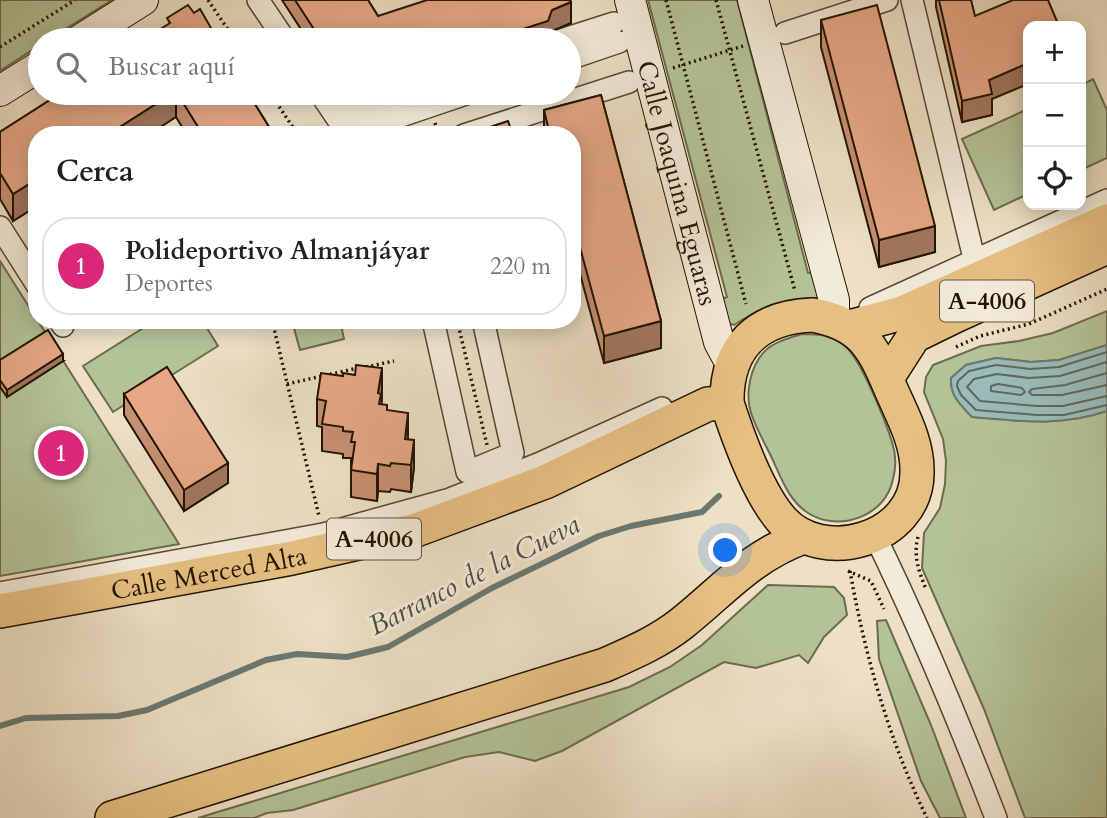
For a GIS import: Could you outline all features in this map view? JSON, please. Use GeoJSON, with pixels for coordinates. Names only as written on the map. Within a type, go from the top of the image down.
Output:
{"type":"FeatureCollection","features":[{"type":"Feature","properties":{"kind":"main road"},"geometry":{"type":"LineString","coordinates":[[99,28],[143,0]]}},
{"type":"Feature","properties":{"kind":"main road"},"geometry":{"type":"LineString","coordinates":[[728,385],[767,499],[782,521],[803,537],[825,543],[850,543],[875,536],[897,519],[912,499],[918,475],[914,440],[874,351],[849,323],[832,292],[753,0]]}},
{"type":"Feature","properties":{"kind":"main road","name":"Calle Joaquina Eguaras"},"geometry":{"type":"LineString","coordinates":[[621,22],[719,342],[728,385]]}},
{"type":"Feature","properties":{"kind":"main road"},"geometry":{"type":"LineString","coordinates":[[0,91],[28,74]]}},
{"type":"Feature","properties":{"kind":"main road","name":"A-4006"},"geometry":{"type":"LineString","coordinates":[[728,385],[748,339],[768,323],[790,316],[813,315],[849,323],[902,313],[1107,221]]}},
{"type":"Feature","properties":{"kind":"main road","name":"A-4006"},"geometry":{"type":"LineString","coordinates":[[887,378],[914,337],[1107,247]]}},
{"type":"Feature","properties":{"kind":"main road","name":"Calle Merced Alta"},"geometry":{"type":"LineString","coordinates":[[0,611],[292,558],[416,530],[545,482],[708,404],[728,385]]}},
{"type":"Feature","properties":{"kind":"main road"},"geometry":{"type":"LineString","coordinates":[[113,818],[606,666],[648,646],[680,624],[757,559],[779,546],[803,537]]}},
{"type":"Feature","properties":{"kind":"street"},"geometry":{"type":"LineString","coordinates":[[258,0],[277,28]]}},
{"type":"Feature","properties":{"kind":"street"},"geometry":{"type":"LineString","coordinates":[[785,33],[887,0]]}},
{"type":"Feature","properties":{"kind":"street"},"geometry":{"type":"LineString","coordinates":[[912,0],[972,250]]}},
{"type":"Feature","properties":{"kind":"street"},"geometry":{"type":"LineString","coordinates":[[581,34],[621,22]]}},
{"type":"Feature","properties":{"kind":"street"},"geometry":{"type":"LineString","coordinates":[[581,50],[621,22]]}},
{"type":"Feature","properties":{"kind":"street"},"geometry":{"type":"LineString","coordinates":[[581,97],[629,82]]}},
{"type":"Feature","properties":{"kind":"street"},"geometry":{"type":"LineString","coordinates":[[328,105],[343,126]]}},
{"type":"Feature","properties":{"kind":"street"},"geometry":{"type":"LineString","coordinates":[[336,116],[369,105]]}},
{"type":"Feature","properties":{"kind":"street"},"geometry":{"type":"LineString","coordinates":[[372,126],[434,105]]}},
{"type":"Feature","properties":{"kind":"street"},"geometry":{"type":"LineString","coordinates":[[492,126],[557,105]]}},
{"type":"Feature","properties":{"kind":"street"},"geometry":{"type":"LineString","coordinates":[[849,323],[867,309],[1107,200]]}},
{"type":"Feature","properties":{"kind":"street"},"geometry":{"type":"LineString","coordinates":[[0,227],[28,271]]}},
{"type":"Feature","properties":{"kind":"street"},"geometry":{"type":"LineString","coordinates":[[435,329],[467,472],[513,453],[485,329]]}},
{"type":"Feature","properties":{"kind":"street","name":"Calle Merced Alta"},"geometry":{"type":"LineString","coordinates":[[0,593],[323,534],[450,499],[538,464],[701,391],[728,385]]}},
{"type":"Feature","properties":{"kind":"street"},"geometry":{"type":"LineString","coordinates":[[875,536],[906,599],[962,729],[996,818]]}},
{"type":"Feature","properties":{"kind":"path"},"geometry":{"type":"LineString","coordinates":[[30,28],[75,0]]}},
{"type":"Feature","properties":{"kind":"path"},"geometry":{"type":"LineString","coordinates":[[208,0],[227,28]]}},
{"type":"Feature","properties":{"kind":"path"},"geometry":{"type":"LineString","coordinates":[[666,0],[746,304]]}},
{"type":"Feature","properties":{"kind":"path"},"geometry":{"type":"LineString","coordinates":[[716,0],[795,291]]}},
{"type":"Feature","properties":{"kind":"path"},"geometry":{"type":"LineString","coordinates":[[0,47],[28,29]]}},
{"type":"Feature","properties":{"kind":"path"},"geometry":{"type":"LineString","coordinates":[[671,68],[755,42]]}},
{"type":"Feature","properties":{"kind":"path"},"geometry":{"type":"LineString","coordinates":[[278,105],[292,126]]}},
{"type":"Feature","properties":{"kind":"path"},"geometry":{"type":"LineString","coordinates":[[956,347],[980,336],[1029,324],[1107,289]]}},
{"type":"Feature","properties":{"kind":"path"},"geometry":{"type":"LineString","coordinates":[[274,329],[320,520]]}},
{"type":"Feature","properties":{"kind":"path"},"geometry":{"type":"LineString","coordinates":[[459,329],[491,462]]}},
{"type":"Feature","properties":{"kind":"path"},"geometry":{"type":"LineString","coordinates":[[287,384],[394,360]]}},
{"type":"Feature","properties":{"kind":"path"},"geometry":{"type":"LineString","coordinates":[[919,533],[916,545],[917,568],[926,589]]}},
{"type":"Feature","properties":{"kind":"path"},"geometry":{"type":"LineString","coordinates":[[838,569],[850,571],[871,581],[884,609]]}},
{"type":"Feature","properties":{"kind":"path"},"geometry":{"type":"LineString","coordinates":[[850,571],[866,648],[880,695],[899,754],[927,818]]}},
{"type":"Feature","properties":{"kind":"green space"},"geometry":{"type":"Polygon","coordinates":[[[0,0],[112,0],[67,28],[28,28],[28,53],[0,71],[0,0]]]}},
{"type":"Feature","properties":{"kind":"green space"},"geometry":{"type":"Polygon","coordinates":[[[648,0],[737,0],[808,273],[816,272],[823,298],[776,303],[734,325],[727,323],[718,300],[727,297],[648,0]]]}},
{"type":"Feature","properties":{"kind":"green space"},"geometry":{"type":"Polygon","coordinates":[[[1093,79],[1107,110],[1107,158],[1086,168],[1086,84],[1093,79]]]}},
{"type":"Feature","properties":{"kind":"green space"},"geometry":{"type":"Polygon","coordinates":[[[1023,111],[1023,196],[994,210],[962,139],[1023,111]]]}},
{"type":"Feature","properties":{"kind":"green space"},"geometry":{"type":"Polygon","coordinates":[[[0,261],[28,305],[28,329],[43,329],[179,544],[0,576],[0,261]]]}},
{"type":"Feature","properties":{"kind":"green space"},"geometry":{"type":"Polygon","coordinates":[[[1107,311],[1107,345],[1059,360],[1031,362],[996,358],[966,365],[951,378],[954,395],[972,417],[1056,421],[1107,411],[1107,818],[1025,818],[984,709],[922,568],[924,533],[940,508],[946,461],[943,439],[924,392],[926,377],[933,365],[981,346],[1053,333],[1107,311]]]}},
{"type":"Feature","properties":{"kind":"green space"},"geometry":{"type":"Polygon","coordinates":[[[142,329],[208,329],[218,346],[113,412],[83,366],[142,329]]]}},
{"type":"Feature","properties":{"kind":"green space"},"geometry":{"type":"Polygon","coordinates":[[[294,329],[342,329],[344,339],[300,350],[294,329]]]}},
{"type":"Feature","properties":{"kind":"green space"},"geometry":{"type":"Polygon","coordinates":[[[802,334],[831,338],[852,354],[872,392],[892,442],[895,466],[889,492],[871,511],[847,521],[820,519],[795,502],[758,430],[749,406],[750,381],[759,358],[772,346],[802,334]]]}},
{"type":"Feature","properties":{"kind":"green space"},"geometry":{"type":"Polygon","coordinates":[[[768,585],[834,587],[844,598],[847,615],[824,637],[808,663],[799,655],[756,668],[724,662],[562,751],[535,761],[499,752],[465,757],[293,810],[267,813],[254,818],[198,818],[629,687],[670,667],[702,645],[768,585]]]}},
{"type":"Feature","properties":{"kind":"green space"},"geometry":{"type":"Polygon","coordinates":[[[886,620],[931,725],[966,818],[940,818],[921,781],[879,659],[877,621],[886,620]]]}},
{"type":"Feature","properties":{"kind":"water"},"geometry":{"type":"Polygon","coordinates":[[[1107,345],[1107,411],[1090,416],[1056,421],[972,417],[952,390],[951,378],[966,365],[996,358],[1031,362],[1059,360],[1107,345]]]}},
{"type":"Feature","properties":{"kind":"building"},"geometry":{"type":"Polygon","coordinates":[[[295,0],[368,0],[378,16],[427,0],[571,2],[552,10],[548,21],[526,28],[313,28],[295,0]]]}},
{"type":"Feature","properties":{"kind":"building"},"geometry":{"type":"Polygon","coordinates":[[[939,0],[971,0],[975,16],[1013,0],[1048,0],[1057,21],[1023,21],[1023,65],[989,80],[992,94],[962,101],[939,0]]]}},
{"type":"Feature","properties":{"kind":"building"},"geometry":{"type":"Polygon","coordinates":[[[188,5],[194,13],[200,9],[211,28],[162,28],[170,23],[167,18],[188,5]]]}},
{"type":"Feature","properties":{"kind":"building"},"geometry":{"type":"Polygon","coordinates":[[[877,5],[935,226],[879,240],[821,20],[877,5]]]}},
{"type":"Feature","properties":{"kind":"building"},"geometry":{"type":"Polygon","coordinates":[[[601,95],[661,321],[604,336],[581,251],[581,126],[548,126],[544,110],[563,105],[581,105],[581,100],[601,95]]]}},
{"type":"Feature","properties":{"kind":"building"},"geometry":{"type":"Polygon","coordinates":[[[42,105],[154,105],[121,126],[28,126],[28,185],[13,194],[0,173],[0,132],[42,105]]]}},
{"type":"Feature","properties":{"kind":"building"},"geometry":{"type":"Polygon","coordinates":[[[184,105],[255,105],[268,126],[197,126],[184,105]]]}},
{"type":"Feature","properties":{"kind":"building"},"geometry":{"type":"Polygon","coordinates":[[[508,121],[510,126],[493,126],[508,121]]]}},
{"type":"Feature","properties":{"kind":"building"},"geometry":{"type":"Polygon","coordinates":[[[48,330],[63,354],[7,390],[0,380],[0,360],[48,330]]]}},
{"type":"Feature","properties":{"kind":"building"},"geometry":{"type":"Polygon","coordinates":[[[356,365],[382,368],[379,404],[387,405],[387,410],[408,413],[405,439],[414,440],[411,465],[378,464],[377,474],[351,470],[355,442],[351,442],[353,432],[343,431],[343,427],[322,424],[326,401],[317,399],[321,373],[355,375],[356,365]]]}},
{"type":"Feature","properties":{"kind":"building"},"geometry":{"type":"Polygon","coordinates":[[[167,367],[228,463],[184,490],[124,394],[167,367]]]}},
{"type":"Feature","properties":{"kind":"waterway","name":"Barranco de la Cueva"},"geometry":{"type":"LineString","coordinates":[[0,726],[26,718],[118,716],[147,710],[266,660],[297,654],[347,657],[388,647],[492,588],[599,536],[631,526],[702,512],[719,496]]}},
{"type":"Feature","properties":{"kind":"place","name":"Polideportivo Almanjáyar"},"geometry":{"type":"Point","coordinates":[61,453]}}]}
